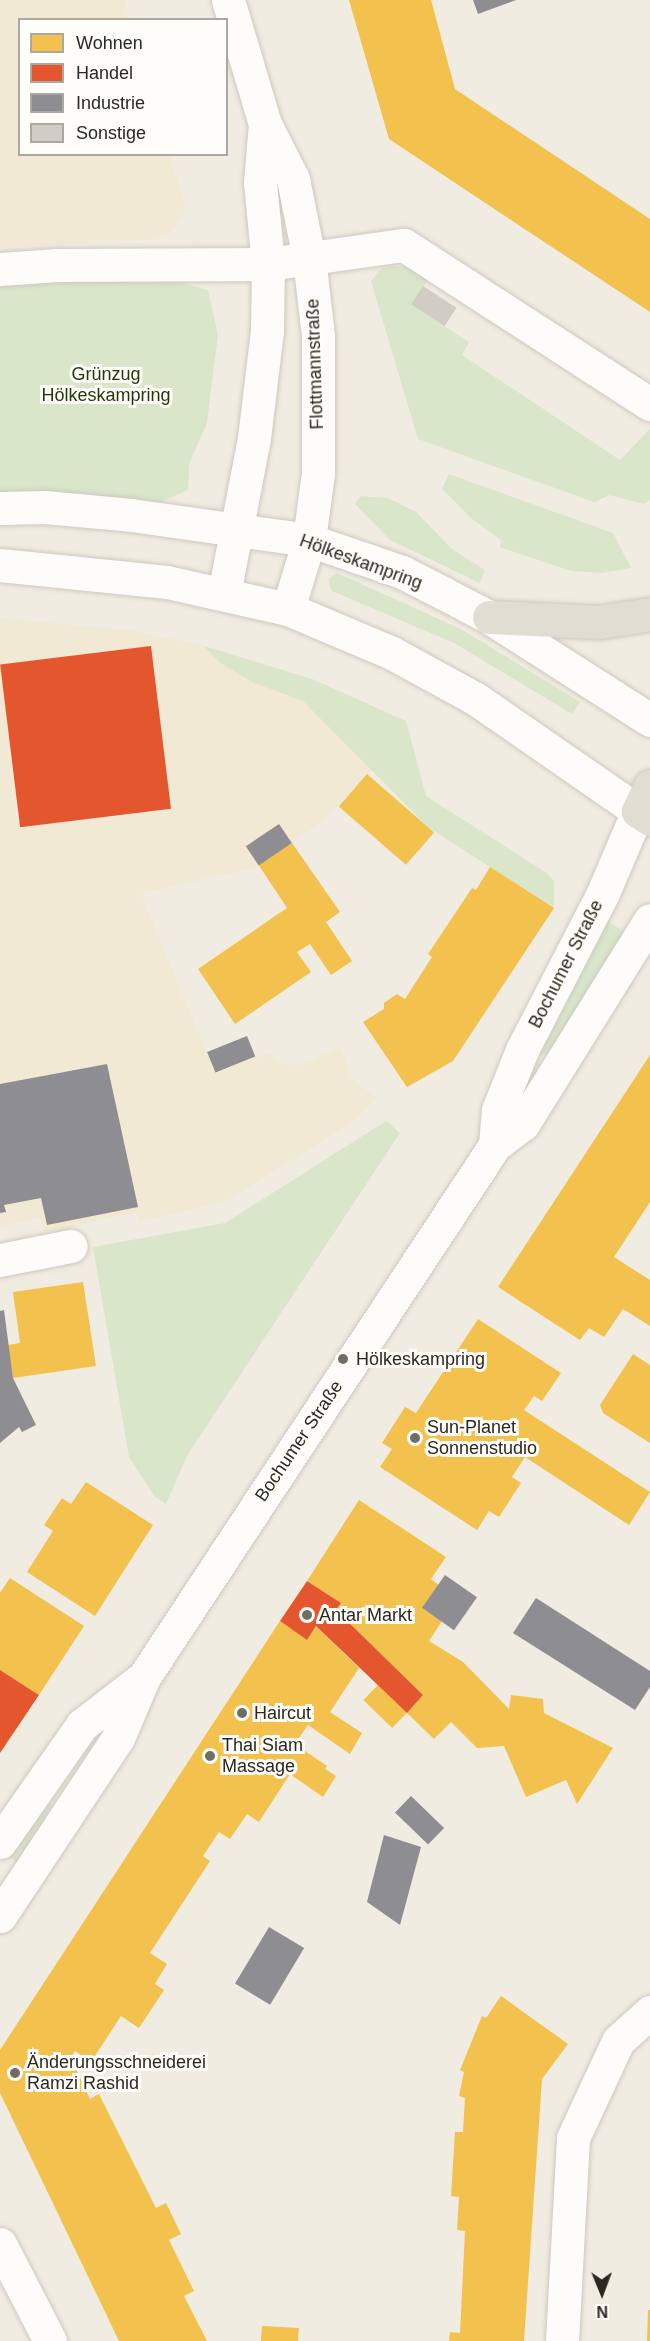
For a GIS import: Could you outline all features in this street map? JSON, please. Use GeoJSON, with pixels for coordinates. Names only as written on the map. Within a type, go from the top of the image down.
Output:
{"type":"FeatureCollection","features":[{"type":"Feature","properties":{"kind":"main road"},"geometry":{"type":"LineString","coordinates":[[489,617],[589,623],[650,614]]}},
{"type":"Feature","properties":{"kind":"street","name":"Flottmannstraße"},"geometry":{"type":"LineString","coordinates":[[228,0],[265,124],[293,179],[309,258],[318,336],[318,439],[309,540],[288,609]]}},
{"type":"Feature","properties":{"kind":"street","name":"Flottmannstraße"},"geometry":{"type":"LineString","coordinates":[[224,594],[255,438],[267,331],[267,264],[260,182],[265,124]]}},
{"type":"Feature","properties":{"kind":"street"},"geometry":{"type":"LineString","coordinates":[[0,269],[58,265],[267,264],[355,249],[404,244],[650,404]]}},
{"type":"Feature","properties":{"kind":"street","name":"Hölkeskampring"},"geometry":{"type":"LineString","coordinates":[[0,508],[110,513],[238,528],[309,540],[402,572],[489,617],[650,720]]}},
{"type":"Feature","properties":{"kind":"street"},"geometry":{"type":"LineString","coordinates":[[0,565],[77,570],[224,594],[288,609],[392,653],[476,699],[646,805]]}},
{"type":"Feature","properties":{"kind":"street","name":"Bochumer Straße"},"geometry":{"type":"LineString","coordinates":[[495,1145],[498,1110],[522,1050],[646,805]]}},
{"type":"Feature","properties":{"kind":"street","name":"Bochumer Straße"},"geometry":{"type":"LineString","coordinates":[[0,1916],[118,1738],[144,1677],[495,1145],[523,1124],[650,920]]}},
{"type":"Feature","properties":{"kind":"street"},"geometry":{"type":"LineString","coordinates":[[0,1260],[71,1246]]}},
{"type":"Feature","properties":{"kind":"street","name":"Bochumer Straße"},"geometry":{"type":"LineString","coordinates":[[0,1842],[82,1725],[144,1677]]}},
{"type":"Feature","properties":{"kind":"street"},"geometry":{"type":"LineString","coordinates":[[562,2341],[573,2138],[618,2041],[650,2012]]}},
{"type":"Feature","properties":{"kind":"street"},"geometry":{"type":"LineString","coordinates":[[0,2244],[50,2341]]}},
{"type":"Feature","properties":{"kind":"shaded area"},"geometry":{"type":"Polygon","coordinates":[[[0,0],[124,0],[129,18],[18,18],[18,156],[170,156],[186,209],[172,231],[150,240],[0,247],[0,0]]]}},
{"type":"Feature","properties":{"kind":"shaded area"},"geometry":{"type":"Polygon","coordinates":[[[0,618],[135,631],[204,646],[219,662],[252,682],[303,701],[371,770],[323,821],[259,866],[141,894],[215,1072],[271,1053],[277,1064],[300,1065],[340,1048],[353,1080],[377,1098],[353,1122],[225,1202],[139,1221],[137,1212],[44,1233],[40,1217],[0,1226],[0,618]]]}},
{"type":"Feature","properties":{"kind":"green space"},"geometry":{"type":"Polygon","coordinates":[[[392,266],[411,267],[431,275],[411,305],[469,342],[462,355],[620,460],[650,429],[650,500],[644,504],[610,495],[594,502],[418,439],[371,281],[381,269],[392,266]]]}},
{"type":"Feature","properties":{"kind":"green space","name":"Grünzug Hölkeskampring"},"geometry":{"type":"Polygon","coordinates":[[[157,276],[208,290],[218,335],[207,423],[189,464],[188,490],[161,502],[0,495],[0,282],[157,276]]]}},
{"type":"Feature","properties":{"kind":"green space"},"geometry":{"type":"Polygon","coordinates":[[[449,474],[613,533],[631,568],[601,573],[571,571],[500,547],[501,540],[471,518],[442,489],[449,474]]]}},
{"type":"Feature","properties":{"kind":"green space"},"geometry":{"type":"Polygon","coordinates":[[[361,496],[388,498],[416,512],[452,549],[485,570],[480,583],[390,540],[355,504],[361,496]]]}},
{"type":"Feature","properties":{"kind":"green space"},"geometry":{"type":"Polygon","coordinates":[[[337,573],[461,629],[580,702],[572,714],[454,643],[332,591],[328,579],[337,573]]]}},
{"type":"Feature","properties":{"kind":"green space"},"geometry":{"type":"Polygon","coordinates":[[[204,646],[312,679],[406,721],[426,796],[547,873],[554,881],[554,908],[428,827],[303,701],[252,682],[219,662],[204,646]]]}},
{"type":"Feature","properties":{"kind":"green space"},"geometry":{"type":"Polygon","coordinates":[[[608,921],[624,932],[548,1054],[537,1054],[573,980],[608,921]]]}},
{"type":"Feature","properties":{"kind":"green space"},"geometry":{"type":"Polygon","coordinates":[[[386,1121],[400,1133],[188,1454],[166,1504],[155,1497],[129,1457],[93,1247],[225,1223],[386,1121]]]}},
{"type":"Feature","properties":{"kind":"green space"},"geometry":{"type":"Polygon","coordinates":[[[43,1798],[53,1806],[17,1862],[3,1851],[43,1798]]]}},
{"type":"Feature","properties":{"kind":"building: Wohnen"},"geometry":{"type":"Polygon","coordinates":[[[349,0],[431,0],[455,89],[650,219],[650,312],[389,139],[349,0]]]}},
{"type":"Feature","properties":{"kind":"building: Wohnen"},"geometry":{"type":"Polygon","coordinates":[[[367,774],[434,832],[406,865],[339,806],[367,774]]]}},
{"type":"Feature","properties":{"kind":"building: Wohnen"},"geometry":{"type":"Polygon","coordinates":[[[292,843],[340,912],[326,922],[352,961],[331,975],[310,944],[297,952],[311,972],[235,1024],[198,969],[287,908],[258,864],[292,843]]]}},
{"type":"Feature","properties":{"kind":"building: Wohnen"},"geometry":{"type":"Polygon","coordinates":[[[490,867],[554,908],[453,1061],[407,1087],[363,1022],[384,1009],[384,1003],[397,994],[405,999],[432,957],[428,954],[472,888],[476,890],[490,867]]]}},
{"type":"Feature","properties":{"kind":"building: Wohnen"},"geometry":{"type":"Polygon","coordinates":[[[650,1055],[650,1202],[614,1257],[650,1280],[650,1326],[623,1309],[604,1337],[589,1328],[580,1340],[498,1287],[650,1055]]]}},
{"type":"Feature","properties":{"kind":"building: Wohnen"},"geometry":{"type":"Polygon","coordinates":[[[83,1282],[96,1366],[13,1378],[8,1345],[20,1343],[13,1292],[83,1282]]]}},
{"type":"Feature","properties":{"kind":"building: Wohnen"},"geometry":{"type":"Polygon","coordinates":[[[478,1319],[561,1373],[542,1401],[534,1396],[524,1410],[650,1492],[629,1525],[525,1457],[512,1477],[521,1483],[499,1517],[489,1511],[477,1530],[380,1467],[392,1449],[382,1443],[405,1407],[416,1413],[478,1319]]]}},
{"type":"Feature","properties":{"kind":"building: Wohnen"},"geometry":{"type":"Polygon","coordinates":[[[633,1354],[650,1365],[650,1443],[603,1413],[600,1405],[633,1354]]]}},
{"type":"Feature","properties":{"kind":"building: Wohnen"},"geometry":{"type":"Polygon","coordinates":[[[86,1482],[153,1525],[95,1616],[27,1572],[53,1531],[44,1525],[62,1498],[71,1504],[86,1482]]]}},
{"type":"Feature","properties":{"kind":"building: Wohnen"},"geometry":{"type":"Polygon","coordinates":[[[359,1500],[446,1557],[431,1579],[440,1586],[424,1609],[442,1621],[429,1641],[463,1662],[509,1709],[511,1695],[543,1699],[544,1713],[613,1748],[577,1804],[566,1780],[526,1797],[504,1746],[477,1748],[451,1722],[434,1739],[407,1713],[423,1695],[336,1610],[341,1603],[307,1581],[359,1500]]]}},
{"type":"Feature","properties":{"kind":"building: Wohnen"},"geometry":{"type":"Polygon","coordinates":[[[10,1578],[84,1626],[39,1695],[0,1670],[0,1593],[10,1578]]]}},
{"type":"Feature","properties":{"kind":"building: Wohnen"},"geometry":{"type":"Polygon","coordinates":[[[280,1621],[307,1640],[316,1626],[359,1668],[330,1712],[362,1733],[350,1754],[308,1725],[288,1754],[305,1751],[327,1766],[325,1769],[336,1776],[323,1797],[290,1774],[259,1822],[247,1814],[230,1839],[219,1832],[203,1856],[210,1861],[150,1953],[167,1964],[155,1984],[164,1990],[139,2028],[121,2016],[91,2062],[75,2051],[68,2062],[72,2071],[76,2069],[90,2099],[99,2094],[156,2208],[166,2203],[181,2234],[169,2240],[194,2291],[184,2296],[207,2341],[119,2341],[0,2093],[0,2050],[280,1621]]]}},
{"type":"Feature","properties":{"kind":"building: Wohnen"},"geometry":{"type":"Polygon","coordinates":[[[378,1685],[407,1713],[392,1728],[363,1700],[378,1685]]]}},
{"type":"Feature","properties":{"kind":"building: Wohnen"},"geometry":{"type":"Polygon","coordinates":[[[501,1996],[568,2044],[542,2079],[524,2341],[449,2341],[450,2332],[460,2333],[465,2231],[457,2230],[459,2197],[451,2196],[455,2132],[463,2132],[465,2098],[459,2096],[464,2072],[460,2070],[482,2016],[486,2018],[501,1996]]]}},
{"type":"Feature","properties":{"kind":"building: Wohnen"},"geometry":{"type":"Polygon","coordinates":[[[648,2310],[650,2310],[650,2341],[647,2341],[648,2310]]]}},
{"type":"Feature","properties":{"kind":"building: Wohnen"},"geometry":{"type":"Polygon","coordinates":[[[262,2326],[299,2328],[298,2341],[261,2341],[262,2326]]]}},
{"type":"Feature","properties":{"kind":"building: Handel"},"geometry":{"type":"Polygon","coordinates":[[[151,646],[171,809],[20,827],[0,665],[151,646]]]}},
{"type":"Feature","properties":{"kind":"building: Handel"},"geometry":{"type":"Polygon","coordinates":[[[307,1581],[341,1603],[336,1610],[423,1695],[407,1713],[316,1626],[307,1640],[280,1621],[307,1581]]]}},
{"type":"Feature","properties":{"kind":"building: Handel"},"geometry":{"type":"Polygon","coordinates":[[[0,1670],[39,1695],[0,1753],[0,1670]]]}},
{"type":"Feature","properties":{"kind":"building: Industrie"},"geometry":{"type":"Polygon","coordinates":[[[473,0],[516,0],[478,14],[473,0]]]}},
{"type":"Feature","properties":{"kind":"building: Industrie"},"geometry":{"type":"Polygon","coordinates":[[[279,824],[292,843],[259,865],[246,846],[279,824]]]}},
{"type":"Feature","properties":{"kind":"building: Industrie"},"geometry":{"type":"Polygon","coordinates":[[[247,1036],[255,1056],[215,1073],[207,1052],[247,1036]]]}},
{"type":"Feature","properties":{"kind":"building: Industrie"},"geometry":{"type":"Polygon","coordinates":[[[107,1064],[138,1207],[47,1225],[41,1198],[4,1205],[6,1212],[0,1213],[0,1084],[107,1064]]]}},
{"type":"Feature","properties":{"kind":"building: Industrie"},"geometry":{"type":"Polygon","coordinates":[[[4,1310],[13,1378],[36,1425],[22,1432],[19,1427],[0,1443],[0,1311],[4,1310]]]}},
{"type":"Feature","properties":{"kind":"building: Industrie"},"geometry":{"type":"Polygon","coordinates":[[[445,1575],[477,1597],[454,1630],[422,1608],[445,1575]]]}},
{"type":"Feature","properties":{"kind":"building: Industrie"},"geometry":{"type":"Polygon","coordinates":[[[536,1598],[650,1671],[650,1687],[635,1710],[513,1633],[536,1598]]]}},
{"type":"Feature","properties":{"kind":"building: Industrie"},"geometry":{"type":"Polygon","coordinates":[[[411,1796],[444,1828],[428,1844],[395,1813],[411,1796]]]}},
{"type":"Feature","properties":{"kind":"building: Industrie"},"geometry":{"type":"Polygon","coordinates":[[[384,1835],[421,1847],[400,1925],[367,1902],[384,1835]]]}},
{"type":"Feature","properties":{"kind":"building: Industrie"},"geometry":{"type":"Polygon","coordinates":[[[269,1927],[304,1948],[270,2005],[235,1984],[269,1927]]]}},
{"type":"Feature","properties":{"kind":"building: Sonstige"},"geometry":{"type":"Polygon","coordinates":[[[423,286],[457,308],[445,326],[411,304],[423,286]]]}},
{"type":"Feature","properties":{"kind":"place","name":"Hölkeskampring"},"geometry":{"type":"Point","coordinates":[343,1359]}},
{"type":"Feature","properties":{"kind":"place","name":"Sun-Planet Sonnenstudio"},"geometry":{"type":"Point","coordinates":[415,1438]}},
{"type":"Feature","properties":{"kind":"place","name":"Antar Markt"},"geometry":{"type":"Point","coordinates":[307,1615]}},
{"type":"Feature","properties":{"kind":"place","name":"Haircut"},"geometry":{"type":"Point","coordinates":[242,1713]}},
{"type":"Feature","properties":{"kind":"place","name":"Thai Siam Massage"},"geometry":{"type":"Point","coordinates":[210,1756]}},
{"type":"Feature","properties":{"kind":"place","name":"Änderungsschneiderei Ramzi Rashid"},"geometry":{"type":"Point","coordinates":[15,2073]}}]}
